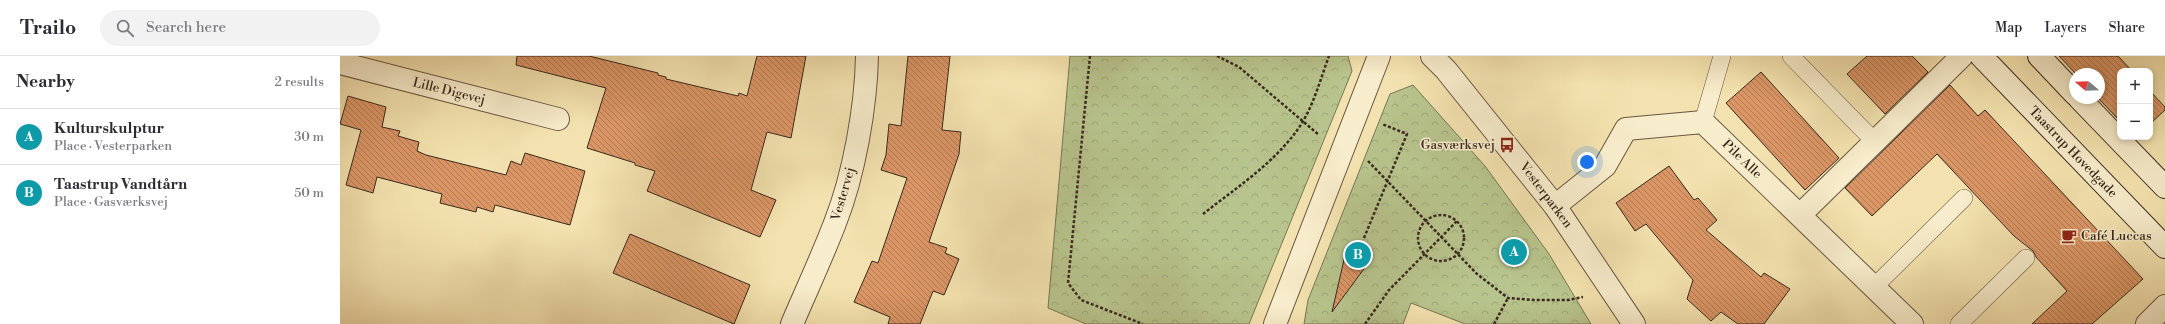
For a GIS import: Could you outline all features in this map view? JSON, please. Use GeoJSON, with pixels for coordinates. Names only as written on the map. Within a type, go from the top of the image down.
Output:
{"type":"FeatureCollection","features":[{"type":"Feature","properties":{"kind":"street","name":"Vestervej"},"geometry":{"type":"LineString","coordinates":[[792,324],[836,222],[853,161],[866,84],[867,56]]}},
{"type":"Feature","properties":{"kind":"street"},"geometry":{"type":"LineString","coordinates":[[1275,324],[1379,56]]}},
{"type":"Feature","properties":{"kind":"street","name":"Vesterparken"},"geometry":{"type":"LineString","coordinates":[[1432,56],[1446,70],[1556,206],[1634,324]]}},
{"type":"Feature","properties":{"kind":"street"},"geometry":{"type":"LineString","coordinates":[[1800,215],[1962,56]]}},
{"type":"Feature","properties":{"kind":"street","name":"Taastrup Hovedgade"},"geometry":{"type":"LineString","coordinates":[[1981,56],[2165,247]]}},
{"type":"Feature","properties":{"kind":"street"},"geometry":{"type":"LineString","coordinates":[[2039,56],[2069,88]]}},
{"type":"Feature","properties":{"kind":"street","name":"Lille Digevej"},"geometry":{"type":"LineString","coordinates":[[340,63],[558,119]]}},
{"type":"Feature","properties":{"kind":"street"},"geometry":{"type":"LineString","coordinates":[[2085,104],[2165,187]]}},
{"type":"Feature","properties":{"kind":"street"},"geometry":{"type":"LineString","coordinates":[[1556,206],[1605,166],[1626,129],[1703,122]]}},
{"type":"Feature","properties":{"kind":"street","name":"Pile Alle"},"geometry":{"type":"LineString","coordinates":[[1703,122],[1912,324]]}},
{"type":"Feature","properties":{"kind":"street"},"geometry":{"type":"LineString","coordinates":[[2147,324],[2165,306]]}},
{"type":"Feature","properties":{"kind":"lane"},"geometry":{"type":"LineString","coordinates":[[1703,122],[1722,56]]}},
{"type":"Feature","properties":{"kind":"lane"},"geometry":{"type":"LineString","coordinates":[[1791,56],[1875,142]]}},
{"type":"Feature","properties":{"kind":"lane"},"geometry":{"type":"LineString","coordinates":[[1874,287],[1964,198]]}},
{"type":"Feature","properties":{"kind":"lane"},"geometry":{"type":"LineString","coordinates":[[1959,324],[2026,258]]}},
{"type":"Feature","properties":{"kind":"path"},"geometry":{"type":"LineString","coordinates":[[1090,56],[1068,283],[1081,300],[1143,324]]}},
{"type":"Feature","properties":{"kind":"path"},"geometry":{"type":"LineString","coordinates":[[1217,56],[1239,67],[1302,123],[1343,150],[1364,157],[1478,274],[1508,298],[1568,300],[1613,291]]}},
{"type":"Feature","properties":{"kind":"path"},"geometry":{"type":"LineString","coordinates":[[1203,214],[1268,163],[1302,123],[1329,56]]}},
{"type":"Feature","properties":{"kind":"path"},"geometry":{"type":"LineString","coordinates":[[1356,115],[1407,134],[1364,238]]}},
{"type":"Feature","properties":{"kind":"path"},"geometry":{"type":"LineString","coordinates":[[1442,214],[1450,216],[1457,221],[1464,238],[1458,254],[1450,259],[1441,261],[1432,259],[1424,254],[1419,246],[1417,237],[1419,228],[1425,220],[1442,214]]}},
{"type":"Feature","properties":{"kind":"path"},"geometry":{"type":"LineString","coordinates":[[1365,324],[1389,290],[1457,221]]}},
{"type":"Feature","properties":{"kind":"path"},"geometry":{"type":"LineString","coordinates":[[1494,324],[1508,298]]}},
{"type":"Feature","properties":{"kind":"green space"},"geometry":{"type":"Polygon","coordinates":[[[1070,56],[1348,56],[1352,71],[1249,324],[1086,324],[1048,308],[1070,56]]]}},
{"type":"Feature","properties":{"kind":"green space"},"geometry":{"type":"Polygon","coordinates":[[[1413,85],[1485,166],[1549,254],[1591,324],[1465,324],[1411,303],[1403,324],[1304,324],[1308,300],[1390,94],[1413,85]]]}},
{"type":"Feature","properties":{"kind":"building"},"geometry":{"type":"Polygon","coordinates":[[[517,56],[589,56],[658,73],[658,75],[666,77],[666,79],[738,96],[739,93],[747,96],[757,56],[806,56],[791,138],[767,132],[751,190],[776,200],[760,237],[647,191],[655,171],[587,148],[606,88],[516,65],[517,56]]]}},
{"type":"Feature","properties":{"kind":"building"},"geometry":{"type":"Polygon","coordinates":[[[908,56],[950,56],[942,130],[961,132],[959,154],[929,242],[947,248],[945,253],[959,259],[944,295],[933,291],[920,324],[888,324],[890,317],[854,302],[872,261],[878,263],[907,178],[881,170],[886,155],[889,124],[901,126],[908,56]]]}},
{"type":"Feature","properties":{"kind":"building"},"geometry":{"type":"Polygon","coordinates":[[[1867,56],[1912,56],[1928,72],[1885,114],[1847,74],[1867,56]]]}},
{"type":"Feature","properties":{"kind":"building"},"geometry":{"type":"Polygon","coordinates":[[[2059,56],[2118,56],[2129,68],[2117,68],[2117,118],[2104,104],[2105,104],[2105,68],[2070,68],[2059,56]]]}},
{"type":"Feature","properties":{"kind":"building"},"geometry":{"type":"Polygon","coordinates":[[[1761,72],[1839,158],[1805,190],[1726,103],[1761,72]]]}},
{"type":"Feature","properties":{"kind":"building"},"geometry":{"type":"Polygon","coordinates":[[[1950,85],[1978,116],[1985,110],[2143,279],[2092,324],[2032,324],[2067,291],[2036,257],[2033,251],[2014,236],[1937,154],[1872,216],[1845,188],[1950,85]]]}},
{"type":"Feature","properties":{"kind":"building"},"geometry":{"type":"Polygon","coordinates":[[[2153,94],[2165,107],[2165,110],[2153,121],[2153,94]]]}},
{"type":"Feature","properties":{"kind":"building"},"geometry":{"type":"Polygon","coordinates":[[[348,96],[386,107],[382,127],[400,131],[398,136],[419,142],[417,151],[426,155],[506,175],[511,161],[521,165],[525,153],[585,171],[570,225],[495,205],[493,212],[477,207],[476,212],[440,203],[442,194],[377,177],[373,193],[346,185],[361,130],[340,124],[348,96]]]}},
{"type":"Feature","properties":{"kind":"building"},"geometry":{"type":"Polygon","coordinates":[[[1669,166],[1694,200],[1698,198],[1717,220],[1706,230],[1761,277],[1764,273],[1790,289],[1764,324],[1738,324],[1721,312],[1711,321],[1687,299],[1693,280],[1646,224],[1635,231],[1616,203],[1669,166]]]}},
{"type":"Feature","properties":{"kind":"building"},"geometry":{"type":"Polygon","coordinates":[[[630,234],[750,285],[734,324],[613,273],[630,234]]]}},
{"type":"Feature","properties":{"kind":"building"},"geometry":{"type":"Polygon","coordinates":[[[1358,242],[1365,244],[1372,258],[1332,312],[1346,251],[1349,246],[1358,242]]]}},
{"type":"Feature","properties":{"kind":"place","name":"Gasværksvej"},"geometry":{"type":"Point","coordinates":[1507,145]}},
{"type":"Feature","properties":{"kind":"place","name":"Café Luccas"},"geometry":{"type":"Point","coordinates":[2069,236]}},
{"type":"Feature","properties":{"kind":"place","name":"Kulturskulptur"},"geometry":{"type":"Point","coordinates":[1514,252]}},
{"type":"Feature","properties":{"kind":"place","name":"Taastrup Vandtårn"},"geometry":{"type":"Point","coordinates":[1358,255]}}]}
